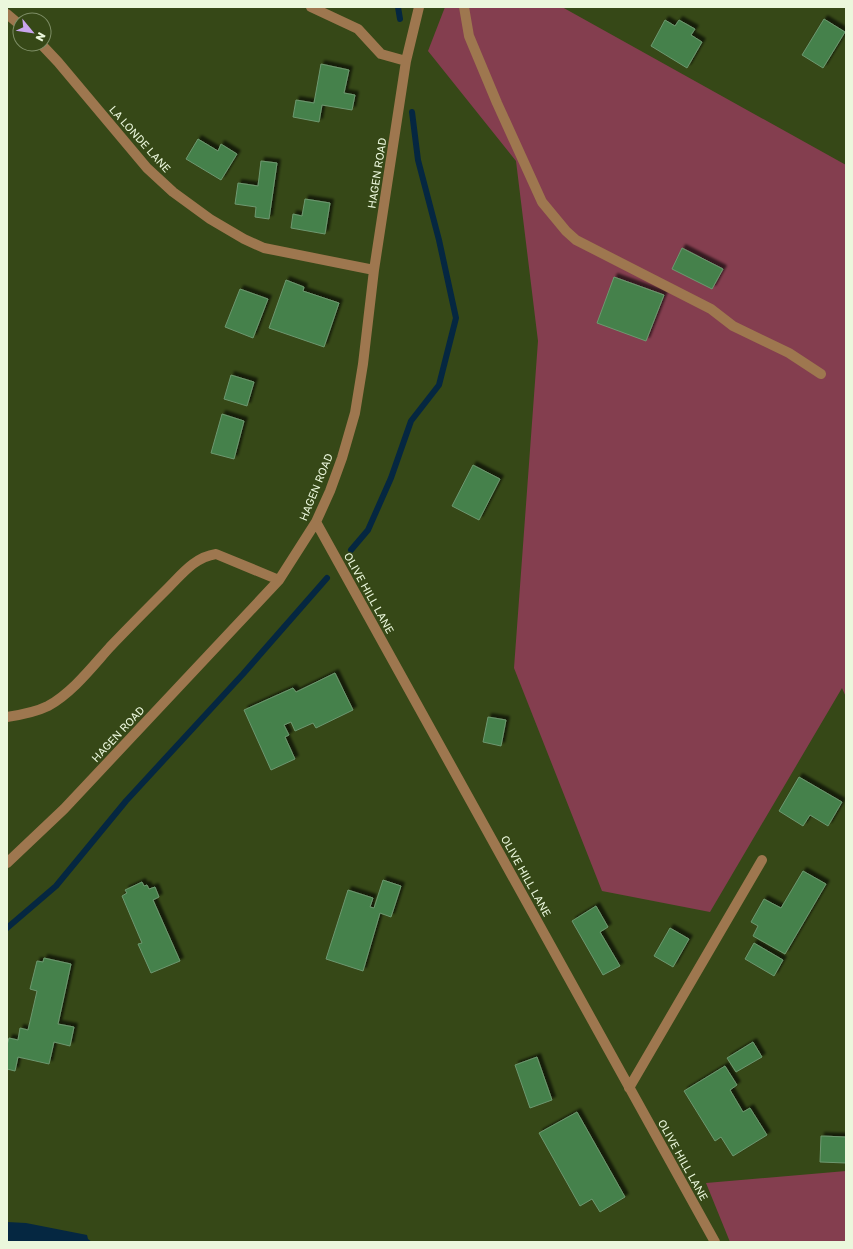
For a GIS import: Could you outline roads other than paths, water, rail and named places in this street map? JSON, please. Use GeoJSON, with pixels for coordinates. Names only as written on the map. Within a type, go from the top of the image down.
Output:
{"type":"FeatureCollection","features":[{"type":"Feature","properties":{"kind":"street"},"geometry":{"type":"LineString","coordinates":[[311,7],[358,29],[381,54],[406,61]]}},
{"type":"Feature","properties":{"kind":"street","name":"HAGEN ROAD"},"geometry":{"type":"LineString","coordinates":[[7,863],[64,809],[279,580],[316,522],[330,491],[342,458],[355,413],[363,364],[374,270],[406,61],[419,7]]}},
{"type":"Feature","properties":{"kind":"street"},"geometry":{"type":"LineString","coordinates":[[464,7],[470,36],[497,103],[542,202],[566,231],[576,240],[711,309],[733,326],[790,353],[821,374]]}},
{"type":"Feature","properties":{"kind":"street","name":"LA LONDE LANE"},"geometry":{"type":"LineString","coordinates":[[49,52],[147,168],[173,192],[210,219],[244,239],[264,248],[374,270]]}},
{"type":"Feature","properties":{"kind":"street","name":"OLIVE HILL LANE"},"geometry":{"type":"LineString","coordinates":[[316,522],[715,1242]]}},
{"type":"Feature","properties":{"kind":"street"},"geometry":{"type":"LineString","coordinates":[[7,717],[32,712],[48,706],[60,697],[81,679],[196,560],[208,555],[216,554],[279,580]]}},
{"type":"Feature","properties":{"kind":"street"},"geometry":{"type":"LineString","coordinates":[[629,1088],[762,860]]}},
{"type":"Feature","properties":{"kind":"water"},"geometry":{"type":"Polygon","coordinates":[[[7,1222],[26,1223],[87,1235],[88,1239],[92,1242],[7,1242],[7,1222]]]}},
{"type":"Feature","properties":{"kind":"waterway"},"geometry":{"type":"LineString","coordinates":[[398,7],[400,19]]}},
{"type":"Feature","properties":{"kind":"waterway"},"geometry":{"type":"LineString","coordinates":[[351,550],[368,530],[391,478],[411,421],[439,385],[456,318],[439,240],[418,160],[412,112]]}},
{"type":"Feature","properties":{"kind":"waterway"},"geometry":{"type":"LineString","coordinates":[[7,928],[56,886],[126,801],[243,674],[327,578]]}}]}
